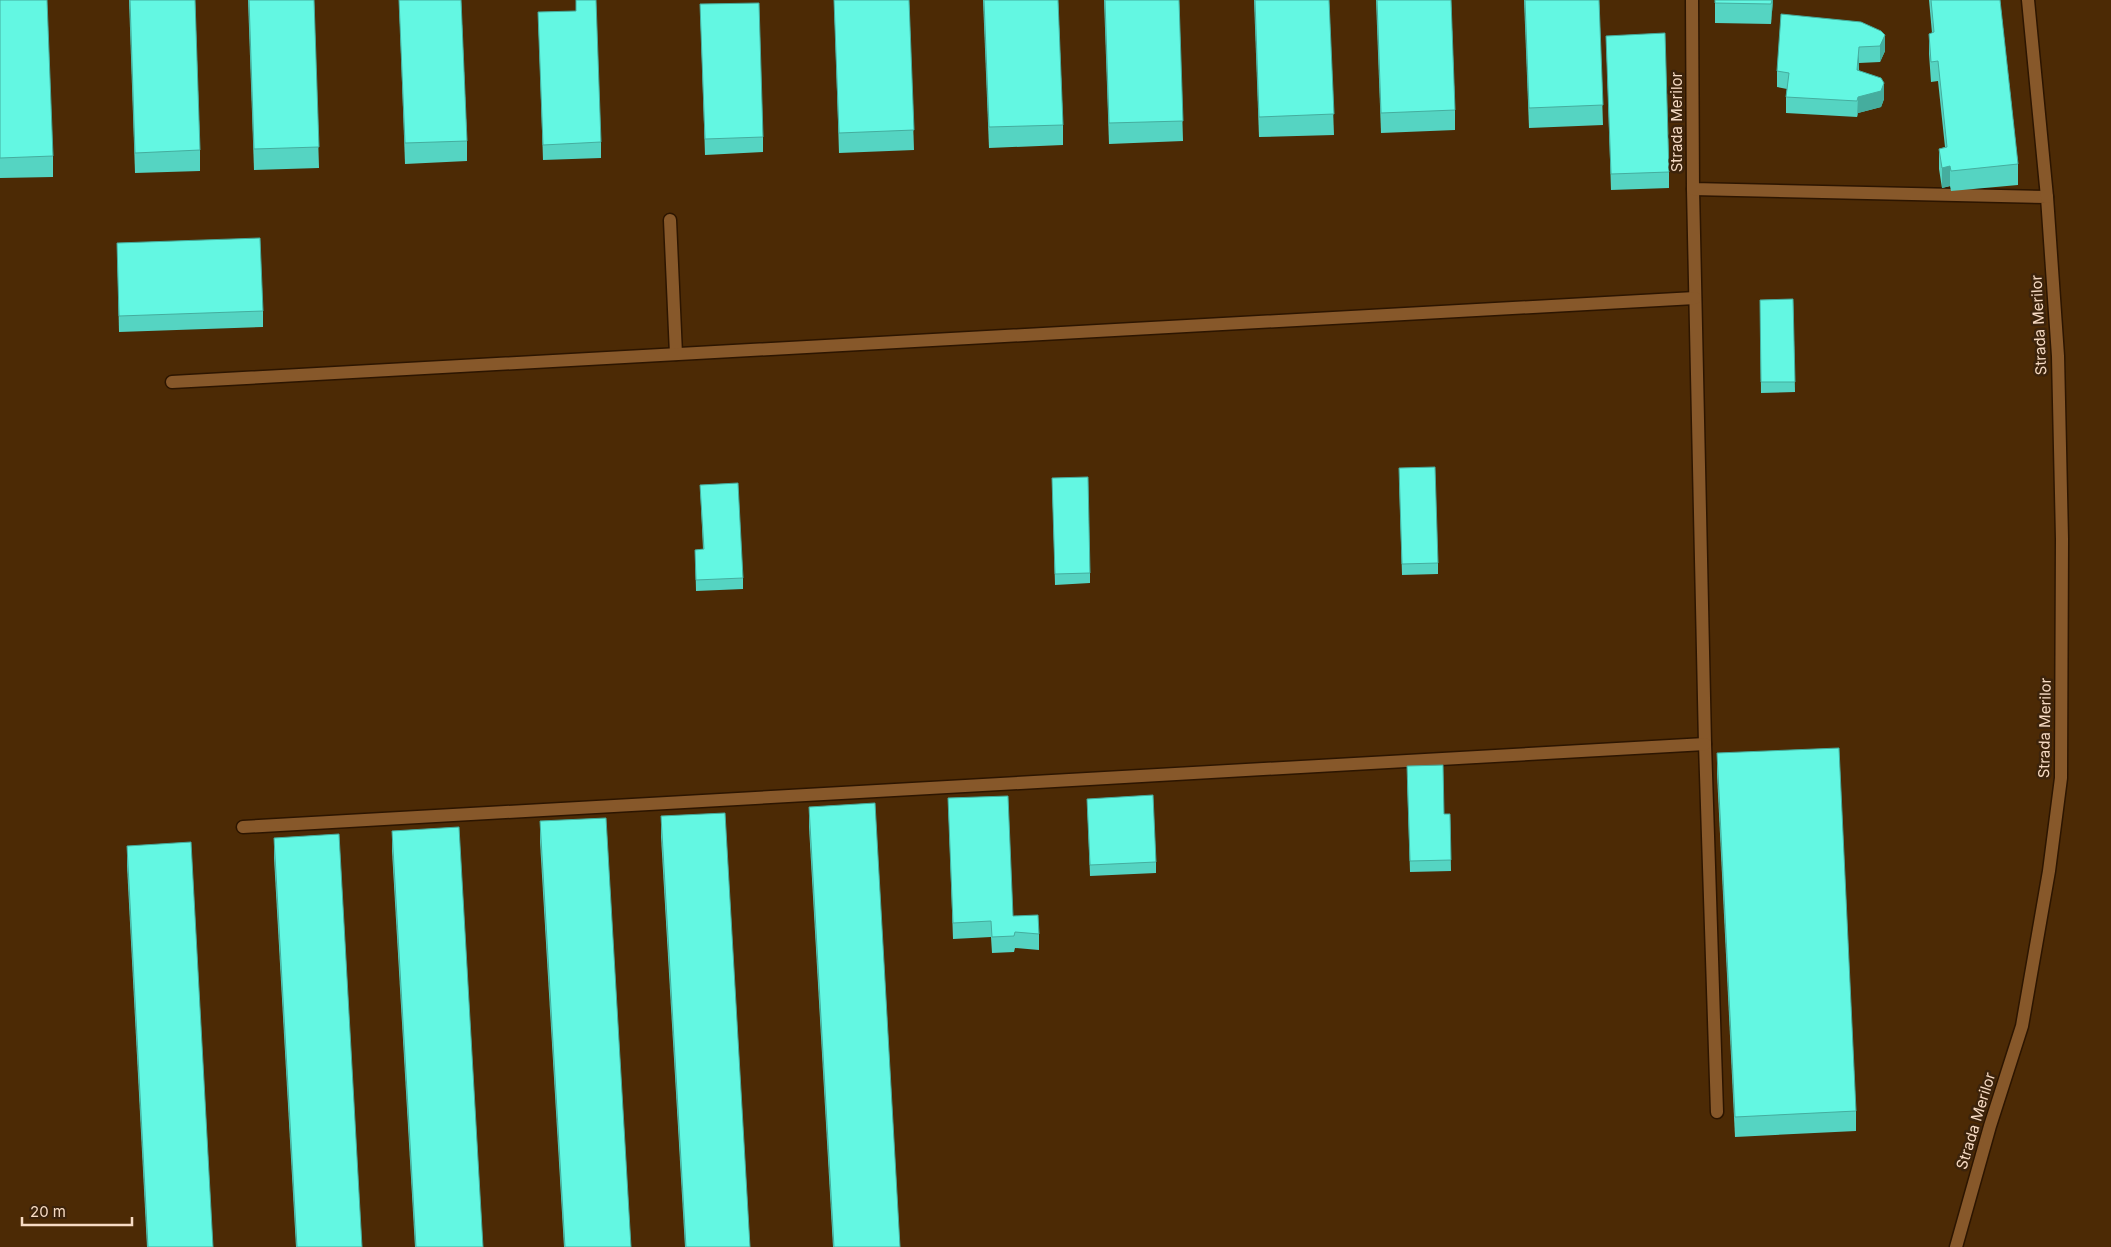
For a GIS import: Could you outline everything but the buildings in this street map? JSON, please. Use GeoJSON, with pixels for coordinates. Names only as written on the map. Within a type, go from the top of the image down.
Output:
{"type":"FeatureCollection","features":[{"type":"Feature","properties":{"kind":"street","name":"Strada Merilor"},"geometry":{"type":"LineString","coordinates":[[1692,0],[1693,189],[2047,197]]}},
{"type":"Feature","properties":{"kind":"street","name":"Strada Merilor"},"geometry":{"type":"LineString","coordinates":[[1956,1247],[1990,1126],[2022,1026],[2047,881],[2062,778],[2062,539],[2058,366],[2047,197],[2028,0]]}},
{"type":"Feature","properties":{"kind":"street"},"geometry":{"type":"LineString","coordinates":[[1693,189],[1705,744],[1717,1112]]}},
{"type":"Feature","properties":{"kind":"street"},"geometry":{"type":"LineString","coordinates":[[670,220],[676,354]]}},
{"type":"Feature","properties":{"kind":"street"},"geometry":{"type":"LineString","coordinates":[[172,382],[1695,298]]}},
{"type":"Feature","properties":{"kind":"street"},"geometry":{"type":"LineString","coordinates":[[243,827],[1705,744]]}}]}
